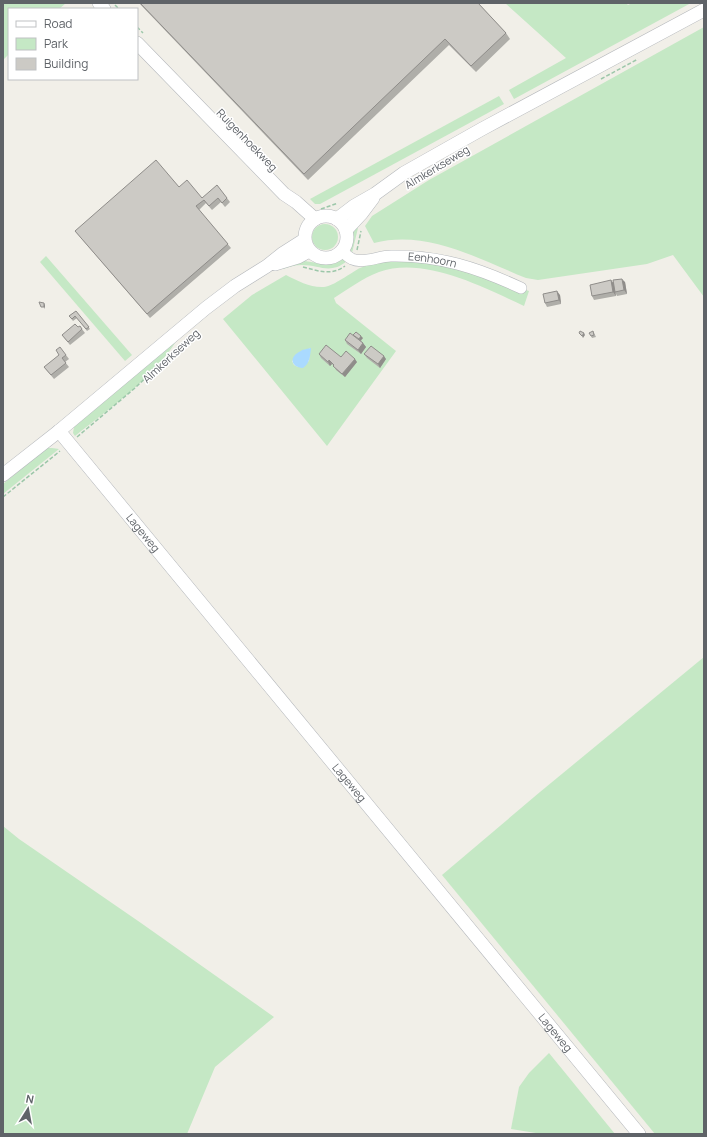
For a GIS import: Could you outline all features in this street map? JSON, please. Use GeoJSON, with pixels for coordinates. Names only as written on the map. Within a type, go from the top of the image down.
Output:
{"type":"FeatureCollection","features":[{"type":"Feature","properties":{"kind":"street","name":"Almkerkseweg"},"geometry":{"type":"LineString","coordinates":[[341,225],[354,206],[375,194],[404,173],[482,129],[704,10]]}},
{"type":"Feature","properties":{"kind":"street","name":"Ruigenhoekweg"},"geometry":{"type":"LineString","coordinates":[[140,38],[284,194],[290,208],[313,218]]}},
{"type":"Feature","properties":{"kind":"street","name":"Almkerkseweg"},"geometry":{"type":"LineString","coordinates":[[341,225],[363,217],[375,194]]}},
{"type":"Feature","properties":{"kind":"street"},"geometry":{"type":"LineString","coordinates":[[330,216],[341,225],[347,241],[347,255],[329,258],[315,256],[307,246],[304,235],[313,218],[330,216]]}},
{"type":"Feature","properties":{"kind":"street","name":"Almkerkseweg"},"geometry":{"type":"LineString","coordinates":[[3,475],[59,431],[206,308],[235,286],[267,266],[298,257],[307,246]]}},
{"type":"Feature","properties":{"kind":"street","name":"Eenhoorn"},"geometry":{"type":"LineString","coordinates":[[347,255],[364,260],[385,256],[428,257],[490,273],[521,288]]}},
{"type":"Feature","properties":{"kind":"street","name":"Lageweg"},"geometry":{"type":"LineString","coordinates":[[59,431],[639,1134]]}},
{"type":"Feature","properties":{"kind":"path"},"geometry":{"type":"LineString","coordinates":[[597,81],[643,56]]}},
{"type":"Feature","properties":{"kind":"path"},"geometry":{"type":"LineString","coordinates":[[313,218],[322,209],[338,203]]}},
{"type":"Feature","properties":{"kind":"path"},"geometry":{"type":"LineString","coordinates":[[302,267],[321,272],[331,272],[344,268],[347,255],[357,251],[363,217]]}},
{"type":"Feature","properties":{"kind":"path","name":"Almkerkseweg"},"geometry":{"type":"LineString","coordinates":[[3,498],[136,388],[182,343]]}},
{"type":"Feature","properties":{"kind":"green space"},"geometry":{"type":"Polygon","coordinates":[[[3,3],[66,3],[60,8],[8,8],[8,55],[3,60],[3,3]]]}},
{"type":"Feature","properties":{"kind":"green space"},"geometry":{"type":"Polygon","coordinates":[[[505,3],[626,3],[628,5],[632,3],[691,3],[514,99],[509,90],[566,58],[505,3]]]}},
{"type":"Feature","properties":{"kind":"green space"},"geometry":{"type":"Polygon","coordinates":[[[704,27],[704,297],[673,255],[647,264],[538,280],[526,278],[471,255],[433,243],[413,240],[394,240],[374,243],[365,226],[372,216],[429,180],[704,27]]]}},
{"type":"Feature","properties":{"kind":"green space"},"geometry":{"type":"Polygon","coordinates":[[[499,96],[504,104],[486,114],[320,204],[315,204],[310,199],[499,96]]]}},
{"type":"Feature","properties":{"kind":"green space"},"geometry":{"type":"Polygon","coordinates":[[[325,224],[334,228],[338,237],[334,246],[325,250],[316,246],[312,237],[316,228],[325,224]]]}},
{"type":"Feature","properties":{"kind":"green space"},"geometry":{"type":"Polygon","coordinates":[[[358,228],[352,253],[350,247],[351,238],[354,229],[358,228]]]}},
{"type":"Feature","properties":{"kind":"green space"},"geometry":{"type":"Polygon","coordinates":[[[46,256],[132,355],[125,361],[40,262],[46,256]]]}},
{"type":"Feature","properties":{"kind":"green space"},"geometry":{"type":"Polygon","coordinates":[[[342,257],[347,261],[335,268],[302,265],[283,269],[281,268],[298,260],[324,264],[334,262],[342,257]]]}},
{"type":"Feature","properties":{"kind":"green space"},"geometry":{"type":"Polygon","coordinates":[[[393,259],[441,263],[529,291],[524,306],[490,290],[453,276],[415,268],[396,268],[373,274],[334,298],[336,303],[396,351],[327,446],[223,319],[252,295],[286,275],[309,285],[324,287],[332,285],[364,266],[393,259]],[[310,348],[292,361],[294,365],[298,367],[309,361],[310,348]]]}},
{"type":"Feature","properties":{"kind":"green space"},"geometry":{"type":"Polygon","coordinates":[[[177,340],[156,367],[143,380],[117,403],[75,436],[73,433],[74,427],[177,340]]]}},
{"type":"Feature","properties":{"kind":"green space"},"geometry":{"type":"Polygon","coordinates":[[[47,448],[59,449],[3,494],[3,484],[47,448]]]}},
{"type":"Feature","properties":{"kind":"green space"},"geometry":{"type":"Polygon","coordinates":[[[704,657],[704,1134],[655,1134],[442,875],[704,657]]]}},
{"type":"Feature","properties":{"kind":"green space"},"geometry":{"type":"Polygon","coordinates":[[[3,826],[19,839],[274,1017],[215,1067],[187,1134],[3,1134],[3,826]]]}},
{"type":"Feature","properties":{"kind":"green space"},"geometry":{"type":"Polygon","coordinates":[[[549,1053],[615,1134],[542,1134],[511,1129],[519,1087],[529,1073],[549,1053]]]}},
{"type":"Feature","properties":{"kind":"water"},"geometry":{"type":"Polygon","coordinates":[[[311,348],[307,364],[303,368],[293,364],[293,358],[297,353],[311,348]]]}},
{"type":"Feature","properties":{"kind":"building"},"geometry":{"type":"Polygon","coordinates":[[[140,3],[478,3],[506,33],[471,66],[445,39],[304,174],[140,3]]]}},
{"type":"Feature","properties":{"kind":"building"},"geometry":{"type":"Polygon","coordinates":[[[156,160],[179,187],[187,180],[202,198],[217,185],[227,198],[222,203],[218,198],[209,206],[204,200],[196,206],[228,244],[147,314],[75,231],[156,160]]]}},
{"type":"Feature","properties":{"kind":"building"},"geometry":{"type":"Polygon","coordinates":[[[622,279],[624,290],[615,292],[613,280],[622,279]]]}},
{"type":"Feature","properties":{"kind":"building"},"geometry":{"type":"Polygon","coordinates":[[[611,280],[613,292],[592,296],[590,285],[611,280]]]}},
{"type":"Feature","properties":{"kind":"building"},"geometry":{"type":"Polygon","coordinates":[[[557,291],[559,300],[545,303],[543,294],[557,291]]]}},
{"type":"Feature","properties":{"kind":"building"},"geometry":{"type":"Polygon","coordinates":[[[39,302],[44,303],[44,307],[41,307],[39,302]]]}},
{"type":"Feature","properties":{"kind":"building"},"geometry":{"type":"Polygon","coordinates":[[[76,311],[89,327],[86,329],[75,316],[72,319],[69,316],[76,311]]]}},
{"type":"Feature","properties":{"kind":"building"},"geometry":{"type":"Polygon","coordinates":[[[75,324],[78,327],[80,326],[82,329],[68,342],[62,335],[75,324]]]}},
{"type":"Feature","properties":{"kind":"building"},"geometry":{"type":"Polygon","coordinates":[[[580,331],[584,333],[582,336],[579,333],[580,331]]]}},
{"type":"Feature","properties":{"kind":"building"},"geometry":{"type":"Polygon","coordinates":[[[593,331],[594,335],[591,336],[589,333],[593,331]]]}},
{"type":"Feature","properties":{"kind":"building"},"geometry":{"type":"Polygon","coordinates":[[[356,332],[361,336],[359,339],[353,335],[356,332]]]}},
{"type":"Feature","properties":{"kind":"building"},"geometry":{"type":"Polygon","coordinates":[[[350,333],[363,343],[358,350],[345,340],[350,333]]]}},
{"type":"Feature","properties":{"kind":"building"},"geometry":{"type":"Polygon","coordinates":[[[326,345],[341,357],[346,351],[355,359],[342,374],[329,360],[328,362],[319,354],[326,345]]]}},
{"type":"Feature","properties":{"kind":"building"},"geometry":{"type":"Polygon","coordinates":[[[371,346],[384,356],[378,364],[364,354],[371,346]]]}},
{"type":"Feature","properties":{"kind":"building"},"geometry":{"type":"Polygon","coordinates":[[[60,347],[66,355],[62,358],[66,363],[51,375],[44,367],[59,355],[56,350],[60,347]]]}}]}
